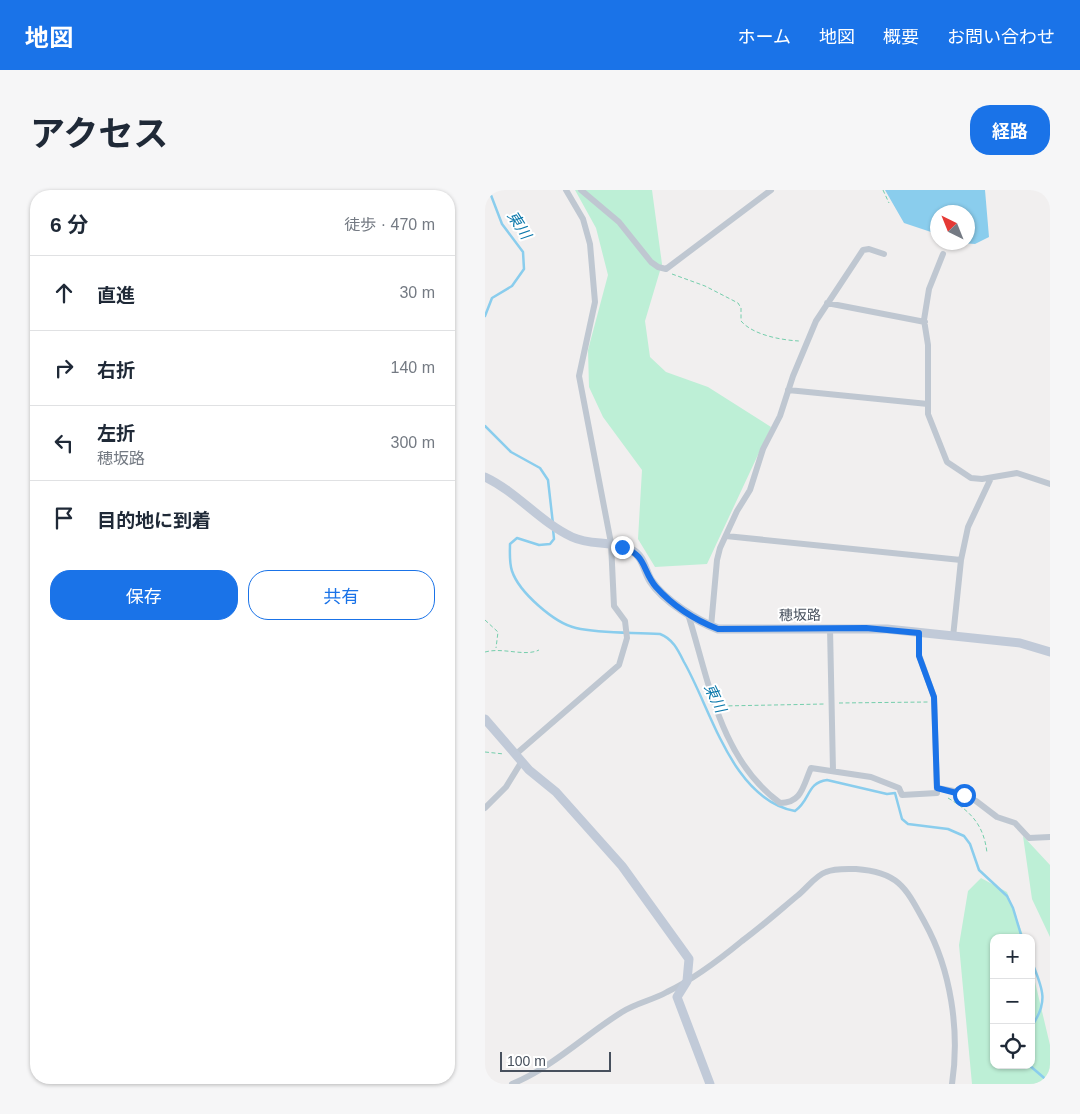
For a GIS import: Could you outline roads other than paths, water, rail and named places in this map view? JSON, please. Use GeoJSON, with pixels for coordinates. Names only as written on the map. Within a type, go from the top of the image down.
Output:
{"type":"FeatureCollection","features":[{"type":"Feature","properties":{"kind":"main road","name":"穂坂路"},"geometry":{"type":"LineString","coordinates":[[485,477],[497,483],[551,524],[587,543],[611,543],[632,550],[642,558],[651,581],[658,589],[687,614],[711,627],[738,631],[830,628],[887,629],[1020,643],[1050,652]]}},
{"type":"Feature","properties":{"kind":"main road"},"geometry":{"type":"LineString","coordinates":[[485,719],[517,755],[557,792],[622,866],[689,959],[687,981],[677,997],[710,1084]]}},
{"type":"Feature","properties":{"kind":"street"},"geometry":{"type":"LineString","coordinates":[[485,808],[506,787],[517,755],[619,665],[627,638],[625,621],[614,606],[611,543],[579,376],[595,302],[590,244],[583,219],[566,190]]}},
{"type":"Feature","properties":{"kind":"street"},"geometry":{"type":"LineString","coordinates":[[581,190],[619,222],[651,262],[658,268],[666,269],[771,190]]}},
{"type":"Feature","properties":{"kind":"street"},"geometry":{"type":"LineString","coordinates":[[711,627],[717,560],[737,510],[750,490],[763,448],[780,416],[807,342],[827,303],[863,250],[869,249],[884,254]]}},
{"type":"Feature","properties":{"kind":"street"},"geometry":{"type":"LineString","coordinates":[[943,254],[929,289],[925,322],[928,345],[928,414],[947,462],[971,478],[991,478],[1017,473],[1050,484]]}},
{"type":"Feature","properties":{"kind":"street"},"geometry":{"type":"LineString","coordinates":[[827,303],[925,322]]}},
{"type":"Feature","properties":{"kind":"street"},"geometry":{"type":"LineString","coordinates":[[789,390],[928,404]]}},
{"type":"Feature","properties":{"kind":"street"},"geometry":{"type":"LineString","coordinates":[[953,637],[961,560],[968,527],[991,478]]}},
{"type":"Feature","properties":{"kind":"street"},"geometry":{"type":"LineString","coordinates":[[726,536],[961,560]]}},
{"type":"Feature","properties":{"kind":"street"},"geometry":{"type":"LineString","coordinates":[[687,614],[714,706],[746,769],[764,791],[780,803],[790,803],[797,799],[811,768],[871,777],[899,788],[902,795],[955,791],[976,801],[997,818],[1015,823],[1029,838],[1050,837]]}},
{"type":"Feature","properties":{"kind":"street"},"geometry":{"type":"LineString","coordinates":[[830,628],[833,771]]}},
{"type":"Feature","properties":{"kind":"street"},"geometry":{"type":"LineString","coordinates":[[919,633],[917,648],[933,688],[937,791]]}},
{"type":"Feature","properties":{"kind":"street"},"geometry":{"type":"LineString","coordinates":[[512,1084],[523,1080],[566,1052],[623,1011],[666,993],[687,981],[741,942],[825,872],[846,869],[886,874],[897,880],[916,906],[941,959],[954,1030],[953,1084]]}},
{"type":"Feature","properties":{"kind":"street"},"geometry":{"type":"LineString","coordinates":[[523,1080],[531,1084]]}},
{"type":"Feature","properties":{"kind":"water"},"geometry":{"type":"Polygon","coordinates":[[[885,190],[985,190],[989,237],[975,244],[975,205],[930,205],[930,232],[904,223],[885,190]]]}},
{"type":"Feature","properties":{"kind":"waterway","name":"東川"},"geometry":{"type":"LineString","coordinates":[[485,316],[492,298],[512,286],[524,269],[523,252],[502,224],[489,190]]}},
{"type":"Feature","properties":{"kind":"waterway","name":"東川"},"geometry":{"type":"LineString","coordinates":[[485,426],[511,452],[540,468],[548,480],[553,524]]}},
{"type":"Feature","properties":{"kind":"waterway","name":"東川"},"geometry":{"type":"LineString","coordinates":[[553,529],[554,539],[550,544],[539,545],[517,538],[510,544],[512,571],[522,588],[538,606],[558,620],[576,628],[607,632],[660,634],[665,636],[675,645],[680,653],[726,750],[740,772],[755,790],[773,803],[795,811],[804,802],[815,785],[827,780],[887,794],[895,793],[902,819],[908,824],[948,829],[964,836],[970,844],[979,870],[1007,896],[1013,908],[1021,934]]}},
{"type":"Feature","properties":{"kind":"waterway","name":"東川"},"geometry":{"type":"LineString","coordinates":[[1033,1024],[1041,1009],[1042,1001],[1041,986],[1035,970]]}},
{"type":"Feature","properties":{"kind":"waterway","name":"東川"},"geometry":{"type":"LineString","coordinates":[[1034,1069],[1050,1083]]}}]}
